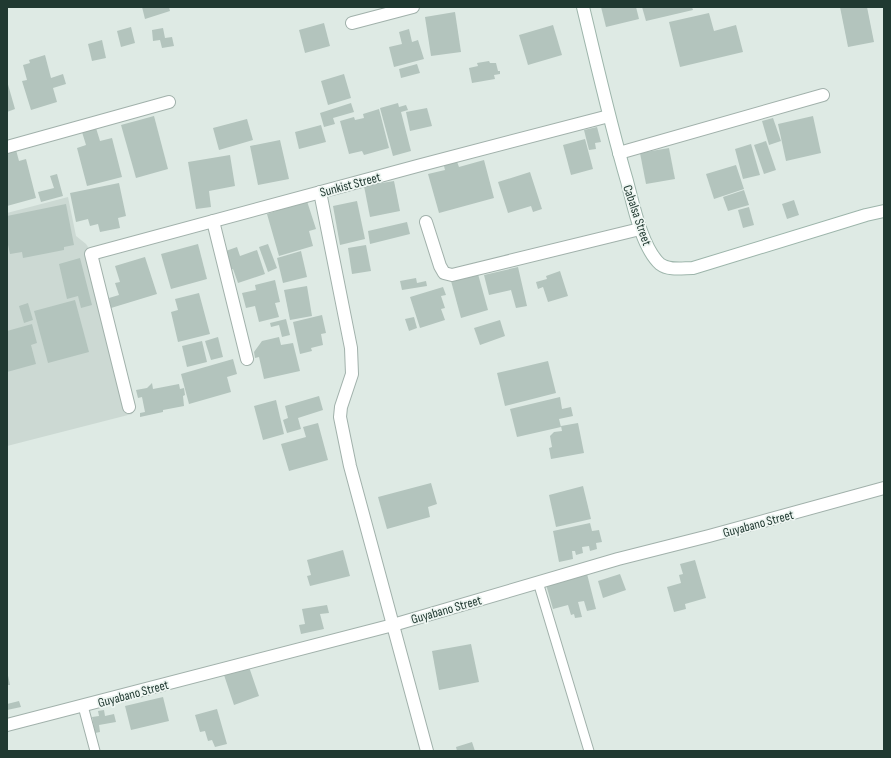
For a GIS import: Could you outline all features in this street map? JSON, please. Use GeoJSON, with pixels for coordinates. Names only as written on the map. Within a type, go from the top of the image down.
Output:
{"type":"FeatureCollection","features":[{"type":"Feature","properties":{"kind":"street"},"geometry":{"type":"LineString","coordinates":[[352,23],[413,7]]}},
{"type":"Feature","properties":{"kind":"street","name":"Cabalsa Street"},"geometry":{"type":"LineString","coordinates":[[583,7],[609,116],[640,229],[652,254],[661,265],[675,269],[693,268],[866,215],[884,211]]}},
{"type":"Feature","properties":{"kind":"street"},"geometry":{"type":"LineString","coordinates":[[619,153],[823,95]]}},
{"type":"Feature","properties":{"kind":"street"},"geometry":{"type":"LineString","coordinates":[[7,147],[169,102]]}},
{"type":"Feature","properties":{"kind":"street","name":"Sunkist Street"},"geometry":{"type":"LineString","coordinates":[[129,407],[91,254],[609,116]]}},
{"type":"Feature","properties":{"kind":"street"},"geometry":{"type":"LineString","coordinates":[[320,192],[351,348],[352,374],[341,407],[340,417],[350,466],[427,751]]}},
{"type":"Feature","properties":{"kind":"street"},"geometry":{"type":"LineString","coordinates":[[213,221],[247,360]]}},
{"type":"Feature","properties":{"kind":"street"},"geometry":{"type":"LineString","coordinates":[[426,222],[440,266],[444,273],[452,275],[640,229]]}},
{"type":"Feature","properties":{"kind":"street","name":"Guyabano Street"},"geometry":{"type":"LineString","coordinates":[[7,725],[392,625],[618,559],[709,536],[884,488]]}},
{"type":"Feature","properties":{"kind":"lane"},"geometry":{"type":"LineString","coordinates":[[538,582],[589,751]]}},
{"type":"Feature","properties":{"kind":"lane"},"geometry":{"type":"LineString","coordinates":[[83,706],[95,751]]}},
{"type":"Feature","properties":{"kind":"shaded area"},"geometry":{"type":"Polygon","coordinates":[[[68,197],[76,236],[86,244],[94,256],[132,414],[7,446],[7,213],[68,197]]]}},
{"type":"Feature","properties":{"kind":"building"},"geometry":{"type":"Polygon","coordinates":[[[142,7],[169,7],[170,11],[145,19],[142,7]]]}},
{"type":"Feature","properties":{"kind":"building"},"geometry":{"type":"Polygon","coordinates":[[[601,7],[636,7],[639,19],[606,27],[601,7]]]}},
{"type":"Feature","properties":{"kind":"building"},"geometry":{"type":"Polygon","coordinates":[[[642,7],[692,7],[693,10],[646,21],[642,7]]]}},
{"type":"Feature","properties":{"kind":"building"},"geometry":{"type":"Polygon","coordinates":[[[840,7],[867,7],[874,42],[848,47],[840,7]]]}},
{"type":"Feature","properties":{"kind":"building"},"geometry":{"type":"Polygon","coordinates":[[[455,12],[461,52],[431,56],[425,17],[455,12]]]}},
{"type":"Feature","properties":{"kind":"building"},"geometry":{"type":"Polygon","coordinates":[[[709,13],[714,31],[736,25],[743,52],[680,67],[669,22],[709,13]]]}},
{"type":"Feature","properties":{"kind":"building"},"geometry":{"type":"Polygon","coordinates":[[[324,23],[330,46],[305,53],[299,30],[324,23]]]}},
{"type":"Feature","properties":{"kind":"building"},"geometry":{"type":"Polygon","coordinates":[[[553,25],[562,55],[528,65],[519,35],[553,25]]]}},
{"type":"Feature","properties":{"kind":"building"},"geometry":{"type":"Polygon","coordinates":[[[131,27],[135,43],[121,47],[117,31],[131,27]]]}},
{"type":"Feature","properties":{"kind":"building"},"geometry":{"type":"Polygon","coordinates":[[[163,28],[165,38],[172,37],[174,46],[162,48],[160,40],[153,41],[152,30],[163,28]]]}},
{"type":"Feature","properties":{"kind":"building"},"geometry":{"type":"Polygon","coordinates":[[[409,29],[412,42],[418,40],[424,59],[394,67],[389,47],[402,44],[399,32],[409,29]]]}},
{"type":"Feature","properties":{"kind":"building"},"geometry":{"type":"Polygon","coordinates":[[[102,40],[106,58],[92,61],[88,44],[102,40]]]}},
{"type":"Feature","properties":{"kind":"building"},"geometry":{"type":"Polygon","coordinates":[[[45,55],[51,78],[63,74],[66,84],[53,88],[57,102],[31,110],[22,81],[27,80],[23,65],[30,63],[29,60],[45,55]]]}},
{"type":"Feature","properties":{"kind":"building"},"geometry":{"type":"Polygon","coordinates":[[[489,61],[490,63],[496,63],[500,74],[494,75],[495,79],[472,83],[469,68],[478,66],[477,63],[489,61]]]}},
{"type":"Feature","properties":{"kind":"building"},"geometry":{"type":"Polygon","coordinates":[[[417,64],[420,73],[401,78],[399,69],[417,64]]]}},
{"type":"Feature","properties":{"kind":"building"},"geometry":{"type":"Polygon","coordinates":[[[344,74],[351,98],[328,105],[321,81],[344,74]]]}},
{"type":"Feature","properties":{"kind":"building"},"geometry":{"type":"Polygon","coordinates":[[[7,81],[15,109],[7,112],[7,81]]]}},
{"type":"Feature","properties":{"kind":"building"},"geometry":{"type":"Polygon","coordinates":[[[351,103],[354,112],[333,118],[335,124],[324,127],[320,113],[351,103]]]}},
{"type":"Feature","properties":{"kind":"building"},"geometry":{"type":"Polygon","coordinates":[[[398,103],[399,107],[406,105],[408,110],[401,112],[411,151],[393,156],[380,108],[398,103]]]}},
{"type":"Feature","properties":{"kind":"building"},"geometry":{"type":"Polygon","coordinates":[[[427,108],[432,126],[410,131],[406,112],[427,108]]]}},
{"type":"Feature","properties":{"kind":"building"},"geometry":{"type":"Polygon","coordinates":[[[379,109],[389,148],[364,155],[362,151],[349,154],[340,121],[354,117],[355,120],[364,118],[363,114],[379,109]]]}},
{"type":"Feature","properties":{"kind":"building"},"geometry":{"type":"Polygon","coordinates":[[[154,116],[168,169],[136,178],[121,125],[154,116]]]}},
{"type":"Feature","properties":{"kind":"building"},"geometry":{"type":"Polygon","coordinates":[[[813,116],[821,153],[786,161],[778,124],[813,116]]]}},
{"type":"Feature","properties":{"kind":"building"},"geometry":{"type":"Polygon","coordinates":[[[773,118],[781,141],[769,145],[762,121],[773,118]]]}},
{"type":"Feature","properties":{"kind":"building"},"geometry":{"type":"Polygon","coordinates":[[[247,119],[253,140],[219,150],[213,128],[247,119]]]}},
{"type":"Feature","properties":{"kind":"building"},"geometry":{"type":"Polygon","coordinates":[[[321,125],[326,142],[299,149],[295,132],[321,125]]]}},
{"type":"Feature","properties":{"kind":"building"},"geometry":{"type":"Polygon","coordinates":[[[597,127],[601,142],[595,143],[596,149],[589,150],[584,130],[597,127]]]}},
{"type":"Feature","properties":{"kind":"building"},"geometry":{"type":"Polygon","coordinates":[[[96,128],[100,141],[112,138],[122,177],[87,186],[77,148],[86,145],[82,132],[96,128]]]}},
{"type":"Feature","properties":{"kind":"building"},"geometry":{"type":"Polygon","coordinates":[[[585,139],[593,169],[571,175],[563,145],[585,139]]]}},
{"type":"Feature","properties":{"kind":"building"},"geometry":{"type":"Polygon","coordinates":[[[280,140],[289,179],[258,185],[250,146],[280,140]]]}},
{"type":"Feature","properties":{"kind":"building"},"geometry":{"type":"Polygon","coordinates":[[[766,141],[776,170],[764,174],[754,145],[766,141]]]}},
{"type":"Feature","properties":{"kind":"building"},"geometry":{"type":"Polygon","coordinates":[[[751,144],[760,175],[743,179],[735,149],[751,144]]]}},
{"type":"Feature","properties":{"kind":"building"},"geometry":{"type":"Polygon","coordinates":[[[669,148],[675,179],[646,184],[640,153],[669,148]]]}},
{"type":"Feature","properties":{"kind":"building"},"geometry":{"type":"Polygon","coordinates":[[[16,150],[19,161],[26,159],[36,198],[7,206],[7,153],[16,150]]]}},
{"type":"Feature","properties":{"kind":"building"},"geometry":{"type":"Polygon","coordinates":[[[230,155],[235,186],[209,191],[211,207],[196,209],[188,162],[230,155]]]}},
{"type":"Feature","properties":{"kind":"building"},"geometry":{"type":"Polygon","coordinates":[[[456,159],[459,167],[484,160],[494,198],[439,213],[428,174],[445,170],[443,162],[456,159]]]}},
{"type":"Feature","properties":{"kind":"building"},"geometry":{"type":"Polygon","coordinates":[[[736,165],[744,189],[714,199],[706,174],[736,165]]]}},
{"type":"Feature","properties":{"kind":"building"},"geometry":{"type":"Polygon","coordinates":[[[530,172],[542,209],[533,212],[531,206],[508,213],[498,182],[530,172]]]}},
{"type":"Feature","properties":{"kind":"building"},"geometry":{"type":"Polygon","coordinates":[[[57,174],[63,196],[41,202],[38,192],[54,188],[50,176],[57,174]]]}},
{"type":"Feature","properties":{"kind":"building"},"geometry":{"type":"Polygon","coordinates":[[[394,181],[400,211],[370,217],[364,186],[394,181]]]}},
{"type":"Feature","properties":{"kind":"building"},"geometry":{"type":"Polygon","coordinates":[[[119,183],[126,216],[118,218],[120,228],[100,232],[98,224],[90,226],[88,219],[76,222],[70,193],[119,183]]]}},
{"type":"Feature","properties":{"kind":"building"},"geometry":{"type":"Polygon","coordinates":[[[744,190],[749,205],[728,211],[723,197],[744,190]]]}},
{"type":"Feature","properties":{"kind":"building"},"geometry":{"type":"Polygon","coordinates":[[[306,198],[316,229],[309,231],[313,246],[279,256],[267,214],[282,209],[281,205],[306,198]]]}},
{"type":"Feature","properties":{"kind":"building"},"geometry":{"type":"Polygon","coordinates":[[[794,200],[799,215],[787,219],[782,204],[794,200]]]}},
{"type":"Feature","properties":{"kind":"building"},"geometry":{"type":"Polygon","coordinates":[[[357,201],[365,239],[340,245],[333,206],[357,201]]]}},
{"type":"Feature","properties":{"kind":"building"},"geometry":{"type":"Polygon","coordinates":[[[66,204],[74,245],[64,247],[64,250],[23,258],[22,252],[10,254],[7,240],[7,216],[66,204]]]}},
{"type":"Feature","properties":{"kind":"building"},"geometry":{"type":"Polygon","coordinates":[[[749,207],[754,225],[743,228],[738,210],[749,207]]]}},
{"type":"Feature","properties":{"kind":"building"},"geometry":{"type":"Polygon","coordinates":[[[407,222],[410,234],[370,244],[368,231],[407,222]]]}},
{"type":"Feature","properties":{"kind":"building"},"geometry":{"type":"Polygon","coordinates":[[[198,244],[207,279],[171,289],[161,254],[198,244]]]}},
{"type":"Feature","properties":{"kind":"building"},"geometry":{"type":"Polygon","coordinates":[[[268,244],[277,268],[268,272],[259,247],[268,244]]]}},
{"type":"Feature","properties":{"kind":"building"},"geometry":{"type":"Polygon","coordinates":[[[366,245],[371,271],[352,274],[348,248],[366,245]]]}},
{"type":"Feature","properties":{"kind":"building"},"geometry":{"type":"Polygon","coordinates":[[[237,247],[240,256],[257,250],[265,274],[238,283],[233,269],[229,270],[223,252],[237,247]]]}},
{"type":"Feature","properties":{"kind":"building"},"geometry":{"type":"Polygon","coordinates":[[[301,251],[307,277],[283,283],[277,258],[301,251]]]}},
{"type":"Feature","properties":{"kind":"building"},"geometry":{"type":"Polygon","coordinates":[[[145,257],[157,294],[111,308],[109,298],[119,295],[115,283],[120,282],[115,266],[145,257]]]}},
{"type":"Feature","properties":{"kind":"building"},"geometry":{"type":"Polygon","coordinates":[[[80,258],[92,305],[81,308],[78,296],[67,299],[59,264],[80,258]]]}},
{"type":"Feature","properties":{"kind":"building"},"geometry":{"type":"Polygon","coordinates":[[[518,267],[527,306],[516,308],[511,290],[489,295],[484,275],[518,267]]]}},
{"type":"Feature","properties":{"kind":"building"},"geometry":{"type":"Polygon","coordinates":[[[560,271],[568,296],[548,302],[543,287],[538,289],[536,282],[547,279],[546,276],[560,271]]]}},
{"type":"Feature","properties":{"kind":"building"},"geometry":{"type":"Polygon","coordinates":[[[478,274],[488,310],[461,318],[451,281],[478,274]]]}},
{"type":"Feature","properties":{"kind":"building"},"geometry":{"type":"Polygon","coordinates":[[[416,278],[417,283],[426,281],[427,286],[402,290],[400,281],[416,278]]]}},
{"type":"Feature","properties":{"kind":"building"},"geometry":{"type":"Polygon","coordinates":[[[275,280],[280,302],[275,303],[279,317],[259,322],[255,306],[246,308],[242,293],[256,290],[255,285],[275,280]]]}},
{"type":"Feature","properties":{"kind":"building"},"geometry":{"type":"Polygon","coordinates":[[[307,286],[312,316],[290,320],[284,290],[307,286]]]}},
{"type":"Feature","properties":{"kind":"building"},"geometry":{"type":"Polygon","coordinates":[[[443,287],[446,295],[441,296],[445,308],[441,309],[445,320],[420,328],[410,297],[443,287]]]}},
{"type":"Feature","properties":{"kind":"building"},"geometry":{"type":"Polygon","coordinates":[[[199,293],[210,334],[178,342],[171,312],[178,310],[175,299],[199,293]]]}},
{"type":"Feature","properties":{"kind":"building"},"geometry":{"type":"Polygon","coordinates":[[[75,300],[89,352],[48,363],[34,311],[75,300]]]}},
{"type":"Feature","properties":{"kind":"building"},"geometry":{"type":"Polygon","coordinates":[[[28,303],[33,320],[24,323],[19,306],[28,303]]]}},
{"type":"Feature","properties":{"kind":"building"},"geometry":{"type":"Polygon","coordinates":[[[322,315],[326,333],[321,334],[323,345],[311,348],[312,351],[300,354],[293,322],[322,315]]]}},
{"type":"Feature","properties":{"kind":"building"},"geometry":{"type":"Polygon","coordinates":[[[414,317],[417,328],[409,331],[405,319],[414,317]]]}},
{"type":"Feature","properties":{"kind":"building"},"geometry":{"type":"Polygon","coordinates":[[[286,319],[290,335],[282,337],[279,325],[271,327],[270,323],[286,319]]]}},
{"type":"Feature","properties":{"kind":"building"},"geometry":{"type":"Polygon","coordinates":[[[500,320],[505,336],[480,345],[474,328],[500,320]]]}},
{"type":"Feature","properties":{"kind":"building"},"geometry":{"type":"Polygon","coordinates":[[[32,324],[37,343],[31,345],[36,364],[7,372],[7,331],[32,324]]]}},
{"type":"Feature","properties":{"kind":"building"},"geometry":{"type":"Polygon","coordinates":[[[218,337],[223,357],[211,360],[205,341],[218,337]]]}},
{"type":"Feature","properties":{"kind":"building"},"geometry":{"type":"Polygon","coordinates":[[[279,337],[281,345],[293,343],[300,371],[264,379],[259,357],[255,358],[254,352],[262,341],[279,337]]]}},
{"type":"Feature","properties":{"kind":"building"},"geometry":{"type":"Polygon","coordinates":[[[202,341],[207,362],[187,367],[182,346],[202,341]]]}},
{"type":"Feature","properties":{"kind":"building"},"geometry":{"type":"Polygon","coordinates":[[[233,359],[237,374],[227,377],[231,392],[189,404],[181,374],[233,359]]]}},
{"type":"Feature","properties":{"kind":"building"},"geometry":{"type":"Polygon","coordinates":[[[548,361],[556,393],[505,406],[497,373],[548,361]]]}},
{"type":"Feature","properties":{"kind":"building"},"geometry":{"type":"Polygon","coordinates":[[[152,383],[153,389],[179,384],[180,389],[184,388],[184,406],[163,410],[163,412],[140,417],[140,413],[145,412],[142,397],[138,398],[136,390],[147,388],[152,383]]]}},
{"type":"Feature","properties":{"kind":"building"},"geometry":{"type":"Polygon","coordinates":[[[319,396],[323,410],[298,418],[301,429],[287,433],[283,420],[288,418],[285,406],[319,396]]]}},
{"type":"Feature","properties":{"kind":"building"},"geometry":{"type":"Polygon","coordinates":[[[560,397],[562,409],[571,407],[573,416],[559,419],[561,427],[517,437],[510,409],[560,397]]]}},
{"type":"Feature","properties":{"kind":"building"},"geometry":{"type":"Polygon","coordinates":[[[276,400],[284,434],[263,440],[254,406],[276,400]]]}},
{"type":"Feature","properties":{"kind":"building"},"geometry":{"type":"Polygon","coordinates":[[[318,423],[328,460],[289,471],[281,444],[306,437],[303,427],[318,423]]]}},
{"type":"Feature","properties":{"kind":"building"},"geometry":{"type":"Polygon","coordinates":[[[578,423],[584,453],[551,459],[549,448],[552,447],[550,436],[554,432],[562,431],[561,426],[578,423]]]}},
{"type":"Feature","properties":{"kind":"building"},"geometry":{"type":"Polygon","coordinates":[[[431,483],[437,504],[428,507],[430,517],[387,529],[378,497],[431,483]]]}},
{"type":"Feature","properties":{"kind":"building"},"geometry":{"type":"Polygon","coordinates":[[[583,486],[591,519],[556,527],[549,495],[583,486]]]}},
{"type":"Feature","properties":{"kind":"building"},"geometry":{"type":"Polygon","coordinates":[[[590,523],[592,531],[599,530],[602,542],[596,543],[597,549],[590,551],[589,546],[582,547],[583,553],[576,555],[575,551],[572,551],[573,559],[559,562],[553,531],[590,523]]]}},
{"type":"Feature","properties":{"kind":"building"},"geometry":{"type":"Polygon","coordinates":[[[343,550],[350,576],[310,586],[307,576],[311,575],[307,560],[343,550]]]}},
{"type":"Feature","properties":{"kind":"building"},"geometry":{"type":"Polygon","coordinates":[[[695,560],[706,598],[685,604],[686,609],[674,612],[667,587],[681,583],[679,575],[683,574],[680,564],[695,560]]]}},
{"type":"Feature","properties":{"kind":"building"},"geometry":{"type":"Polygon","coordinates":[[[586,570],[596,609],[587,611],[584,601],[578,602],[582,617],[575,618],[574,614],[571,615],[568,605],[553,609],[545,581],[586,570]]]}},
{"type":"Feature","properties":{"kind":"building"},"geometry":{"type":"Polygon","coordinates":[[[620,574],[626,590],[603,598],[598,581],[620,574]]]}},
{"type":"Feature","properties":{"kind":"building"},"geometry":{"type":"Polygon","coordinates":[[[327,605],[329,613],[320,614],[324,629],[301,634],[299,625],[305,624],[302,609],[327,605]]]}},
{"type":"Feature","properties":{"kind":"building"},"geometry":{"type":"Polygon","coordinates":[[[471,644],[479,682],[439,690],[432,651],[471,644]]]}},
{"type":"Feature","properties":{"kind":"building"},"geometry":{"type":"Polygon","coordinates":[[[249,667],[259,696],[234,705],[224,675],[249,667]]]}},
{"type":"Feature","properties":{"kind":"building"},"geometry":{"type":"Polygon","coordinates":[[[7,671],[10,685],[7,685],[7,671]]]}},
{"type":"Feature","properties":{"kind":"building"},"geometry":{"type":"Polygon","coordinates":[[[163,697],[169,721],[131,730],[125,706],[163,697]]]}},
{"type":"Feature","properties":{"kind":"building"},"geometry":{"type":"Polygon","coordinates":[[[19,701],[21,707],[7,710],[7,704],[19,701]]]}},
{"type":"Feature","properties":{"kind":"building"},"geometry":{"type":"Polygon","coordinates":[[[217,709],[227,744],[215,747],[212,740],[208,741],[205,731],[200,732],[195,715],[217,709]]]}},
{"type":"Feature","properties":{"kind":"building"},"geometry":{"type":"Polygon","coordinates":[[[104,710],[105,716],[114,714],[116,722],[99,725],[100,732],[95,733],[92,717],[99,716],[98,711],[104,710]]]}},
{"type":"Feature","properties":{"kind":"building"},"geometry":{"type":"Polygon","coordinates":[[[472,742],[475,751],[457,751],[456,747],[472,742]]]}}]}
